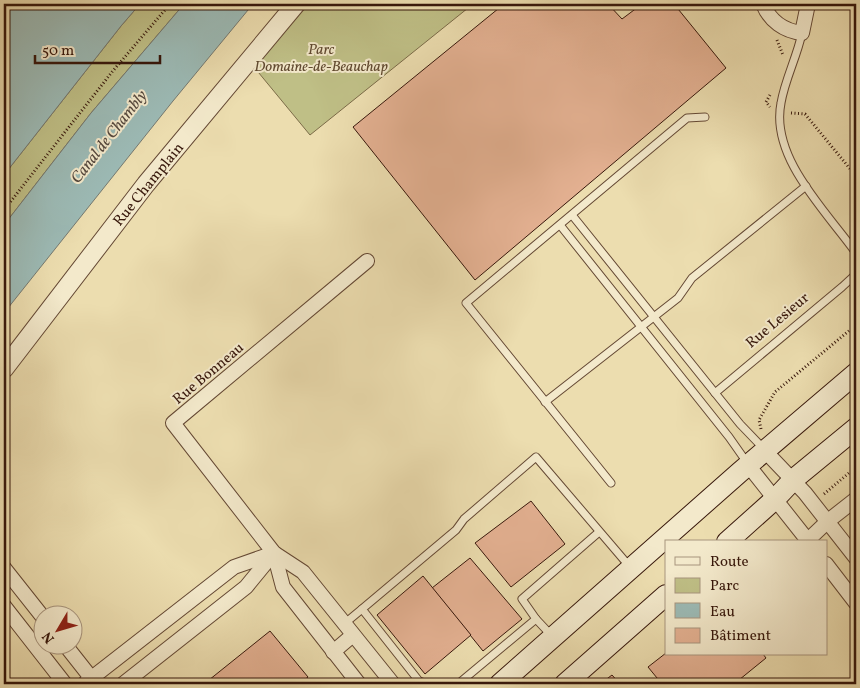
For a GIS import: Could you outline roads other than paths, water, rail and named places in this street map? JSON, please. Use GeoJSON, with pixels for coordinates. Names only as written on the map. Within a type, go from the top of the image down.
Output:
{"type":"FeatureCollection","features":[{"type":"Feature","properties":{"kind":"main road"},"geometry":{"type":"LineString","coordinates":[[500,684],[765,450],[856,373]]}},
{"type":"Feature","properties":{"kind":"main road"},"geometry":{"type":"LineString","coordinates":[[729,540],[794,480],[856,428]]}},
{"type":"Feature","properties":{"kind":"main road"},"geometry":{"type":"LineString","coordinates":[[565,684],[665,596]]}},
{"type":"Feature","properties":{"kind":"street","name":"Rue Champlain"},"geometry":{"type":"LineString","coordinates":[[4,369],[146,184],[296,4]]}},
{"type":"Feature","properties":{"kind":"street"},"geometry":{"type":"LineString","coordinates":[[763,4],[766,12],[781,27],[793,32],[802,33],[808,4]]}},
{"type":"Feature","properties":{"kind":"street","name":"Rue Bonneau"},"geometry":{"type":"LineString","coordinates":[[367,261],[173,423],[274,553],[303,572],[393,684]]}},
{"type":"Feature","properties":{"kind":"street"},"geometry":{"type":"LineString","coordinates":[[765,450],[794,480],[856,558]]}},
{"type":"Feature","properties":{"kind":"street"},"geometry":{"type":"LineString","coordinates":[[748,465],[808,540]]}},
{"type":"Feature","properties":{"kind":"street"},"geometry":{"type":"LineString","coordinates":[[810,540],[856,499]]}},
{"type":"Feature","properties":{"kind":"street"},"geometry":{"type":"LineString","coordinates":[[73,656],[90,682],[234,567],[274,553]]}},
{"type":"Feature","properties":{"kind":"street"},"geometry":{"type":"LineString","coordinates":[[123,684],[246,587],[274,553]]}},
{"type":"Feature","properties":{"kind":"street","name":"Rue Bonneau"},"geometry":{"type":"LineString","coordinates":[[274,553],[283,587],[359,684]]}},
{"type":"Feature","properties":{"kind":"street"},"geometry":{"type":"LineString","coordinates":[[828,567],[856,603]]}},
{"type":"Feature","properties":{"kind":"street"},"geometry":{"type":"LineString","coordinates":[[4,568],[34,606]]}},
{"type":"Feature","properties":{"kind":"street"},"geometry":{"type":"LineString","coordinates":[[4,606],[65,684]]}},
{"type":"Feature","properties":{"kind":"street"},"geometry":{"type":"LineString","coordinates":[[166,620],[181,638]]}},
{"type":"Feature","properties":{"kind":"street"},"geometry":{"type":"LineString","coordinates":[[334,652],[353,635]]}},
{"type":"Feature","properties":{"kind":"lane"},"geometry":{"type":"LineString","coordinates":[[802,33],[780,105],[780,128],[788,157],[806,186],[856,253]]}},
{"type":"Feature","properties":{"kind":"lane"},"geometry":{"type":"LineString","coordinates":[[611,483],[466,303],[687,118],[705,116]]}},
{"type":"Feature","properties":{"kind":"lane"},"geometry":{"type":"LineString","coordinates":[[545,402],[654,318],[678,298],[692,278],[806,186]]}},
{"type":"Feature","properties":{"kind":"lane"},"geometry":{"type":"LineString","coordinates":[[572,215],[740,424],[765,450]]}},
{"type":"Feature","properties":{"kind":"lane"},"geometry":{"type":"LineString","coordinates":[[560,225],[643,327],[729,437],[748,465]]}},
{"type":"Feature","properties":{"kind":"lane","name":"Rue Lesieur"},"geometry":{"type":"LineString","coordinates":[[715,393],[842,287],[855,275],[856,270]]}},
{"type":"Feature","properties":{"kind":"lane"},"geometry":{"type":"LineString","coordinates":[[344,624],[456,530],[464,519],[536,457],[630,568]]}},
{"type":"Feature","properties":{"kind":"lane"},"geometry":{"type":"LineString","coordinates":[[553,637],[536,620],[522,599],[599,532]]}},
{"type":"Feature","properties":{"kind":"lane"},"geometry":{"type":"LineString","coordinates":[[362,609],[419,681],[427,684]]}},
{"type":"Feature","properties":{"kind":"lane"},"geometry":{"type":"LineString","coordinates":[[458,684],[536,620]]}},
{"type":"Feature","properties":{"kind":"water"},"geometry":{"type":"Polygon","coordinates":[[[4,4],[140,4],[4,175],[4,4]]]}},
{"type":"Feature","properties":{"kind":"water","name":"Canal de Chambly"},"geometry":{"type":"Polygon","coordinates":[[[184,4],[253,4],[4,313],[4,225],[91,113],[184,4]]]}},
{"type":"Feature","properties":{"kind":"park label","name":"Parc Domaine-de-Beauchap"},"geometry":{"type":"Point","coordinates":[321,58]}}]}
